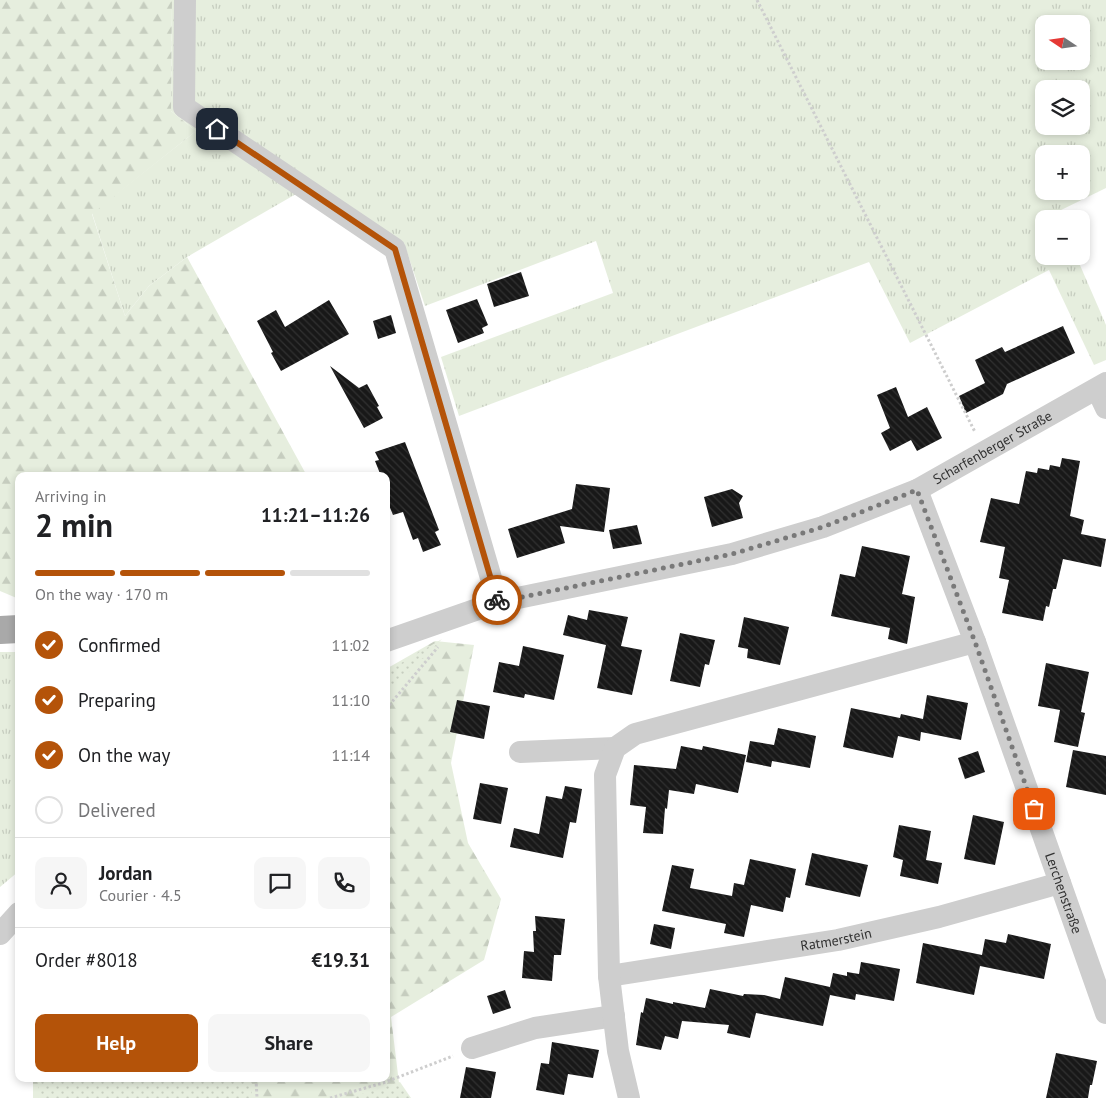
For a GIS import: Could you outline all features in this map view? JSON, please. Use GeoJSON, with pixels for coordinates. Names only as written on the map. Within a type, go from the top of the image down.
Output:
{"type":"FeatureCollection","features":[{"type":"Feature","properties":{"kind":"main road"},"geometry":{"type":"LineString","coordinates":[[0,630],[15,629]]}},
{"type":"Feature","properties":{"kind":"street"},"geometry":{"type":"LineString","coordinates":[[185,0],[184,107],[395,249],[498,602]]}},
{"type":"Feature","properties":{"kind":"street","name":"Scharfenberger Straße"},"geometry":{"type":"LineString","coordinates":[[390,640],[498,602],[732,554],[823,527],[917,490],[985,452],[1103,393]]}},
{"type":"Feature","properties":{"kind":"street","name":"Lerchenstraße"},"geometry":{"type":"LineString","coordinates":[[917,490],[975,642],[1106,1014]]}},
{"type":"Feature","properties":{"kind":"street"},"geometry":{"type":"LineString","coordinates":[[520,752],[615,748],[635,734],[975,642]]}},
{"type":"Feature","properties":{"kind":"street"},"geometry":{"type":"LineString","coordinates":[[615,748],[605,774],[609,976],[618,1051],[629,1098]]}},
{"type":"Feature","properties":{"kind":"street","name":"Ratmerstein"},"geometry":{"type":"LineString","coordinates":[[609,976],[838,940],[939,916],[1060,883]]}},
{"type":"Feature","properties":{"kind":"street"},"geometry":{"type":"LineString","coordinates":[[0,934],[15,917]]}},
{"type":"Feature","properties":{"kind":"street"},"geometry":{"type":"LineString","coordinates":[[472,1048],[535,1028],[614,1016]]}},
{"type":"Feature","properties":{"kind":"path"},"geometry":{"type":"LineString","coordinates":[[757,0],[985,452]]}},
{"type":"Feature","properties":{"kind":"path"},"geometry":{"type":"LineString","coordinates":[[390,704],[439,646]]}},
{"type":"Feature","properties":{"kind":"path"},"geometry":{"type":"LineString","coordinates":[[390,1080],[472,1048]]}},
{"type":"Feature","properties":{"kind":"path"},"geometry":{"type":"LineString","coordinates":[[256,1082],[257,1098]]}},
{"type":"Feature","properties":{"kind":"path"},"geometry":{"type":"LineString","coordinates":[[330,1098],[386,1082]]}},
{"type":"Feature","properties":{"kind":"green space"},"geometry":{"type":"Polygon","coordinates":[[[0,0],[172,0],[171,111],[196,131],[92,214],[125,316],[149,286],[187,257],[305,472],[15,472],[15,597],[0,591],[0,0]]]}},
{"type":"Feature","properties":{"kind":"green space"},"geometry":{"type":"Polygon","coordinates":[[[172,0],[1106,0],[1106,188],[1090,196],[1090,145],[1035,145],[1035,200],[1082,200],[1061,210],[1035,210],[1035,265],[1080,265],[1106,325],[1106,360],[1094,365],[1049,270],[910,343],[869,262],[459,416],[441,357],[613,293],[596,241],[425,306],[404,243],[308,179],[296,194],[187,257],[149,286],[125,316],[92,213],[196,131],[171,111],[172,0]]]}},
{"type":"Feature","properties":{"kind":"green space"},"geometry":{"type":"Polygon","coordinates":[[[442,639],[390,690],[390,670],[442,639]]]}},
{"type":"Feature","properties":{"kind":"green space"},"geometry":{"type":"Polygon","coordinates":[[[435,641],[474,645],[451,763],[468,843],[501,899],[484,960],[391,1017],[399,1083],[409,1098],[33,1098],[33,1082],[390,1082],[390,667],[435,641]]]}},
{"type":"Feature","properties":{"kind":"green space"},"geometry":{"type":"Polygon","coordinates":[[[0,652],[15,652],[15,874],[0,887],[0,652]]]}},
{"type":"Feature","properties":{"kind":"green space"},"geometry":{"type":"Polygon","coordinates":[[[38,1082],[252,1082],[252,1098],[39,1098],[38,1082]]]}},
{"type":"Feature","properties":{"kind":"green space"},"geometry":{"type":"Polygon","coordinates":[[[400,1082],[411,1098],[349,1098],[400,1082]]]}},
{"type":"Feature","properties":{"kind":"building"},"geometry":{"type":"Polygon","coordinates":[[[521,272],[529,296],[494,307],[487,284],[521,272]]]}},
{"type":"Feature","properties":{"kind":"building"},"geometry":{"type":"Polygon","coordinates":[[[477,299],[488,325],[482,328],[484,333],[458,343],[446,310],[477,299]]]}},
{"type":"Feature","properties":{"kind":"building"},"geometry":{"type":"Polygon","coordinates":[[[329,300],[349,334],[281,371],[257,321],[276,310],[285,327],[329,300]]]}},
{"type":"Feature","properties":{"kind":"building"},"geometry":{"type":"Polygon","coordinates":[[[391,315],[396,333],[378,339],[373,321],[391,315]]]}},
{"type":"Feature","properties":{"kind":"building"},"geometry":{"type":"Polygon","coordinates":[[[1063,326],[1075,353],[1007,384],[1003,394],[966,413],[959,396],[985,383],[975,360],[1002,347],[1005,352],[1063,326]]]}},
{"type":"Feature","properties":{"kind":"building"},"geometry":{"type":"Polygon","coordinates":[[[330,366],[359,388],[367,384],[383,418],[364,428],[330,366]]]}},
{"type":"Feature","properties":{"kind":"building"},"geometry":{"type":"Polygon","coordinates":[[[896,387],[908,417],[927,407],[942,438],[917,451],[911,440],[890,451],[881,433],[890,428],[877,395],[896,387]]]}},
{"type":"Feature","properties":{"kind":"building"},"geometry":{"type":"Polygon","coordinates":[[[405,442],[439,530],[435,532],[441,545],[423,552],[418,538],[413,540],[403,512],[393,515],[390,508],[390,472],[379,472],[375,461],[379,460],[375,452],[405,442]]]}},
{"type":"Feature","properties":{"kind":"building"},"geometry":{"type":"Polygon","coordinates":[[[1062,458],[1080,461],[1070,516],[1084,520],[1081,534],[1106,539],[1101,567],[1063,559],[1056,589],[1053,589],[1049,607],[1046,606],[1043,621],[1002,613],[1009,580],[999,578],[1005,547],[980,542],[991,498],[1019,504],[1026,471],[1037,473],[1038,468],[1049,470],[1050,465],[1060,467],[1062,458]]]}},
{"type":"Feature","properties":{"kind":"building"},"geometry":{"type":"Polygon","coordinates":[[[576,484],[610,488],[604,532],[560,526],[565,543],[517,558],[508,529],[572,509],[576,484]]]}},
{"type":"Feature","properties":{"kind":"building"},"geometry":{"type":"Polygon","coordinates":[[[732,489],[743,496],[739,503],[743,518],[712,527],[704,497],[732,489]]]}},
{"type":"Feature","properties":{"kind":"building"},"geometry":{"type":"Polygon","coordinates":[[[637,525],[642,544],[613,549],[609,530],[637,525]]]}},
{"type":"Feature","properties":{"kind":"building"},"geometry":{"type":"Polygon","coordinates":[[[862,546],[910,556],[902,594],[915,597],[907,644],[888,639],[890,628],[831,616],[840,574],[855,577],[862,546]]]}},
{"type":"Feature","properties":{"kind":"building"},"geometry":{"type":"Polygon","coordinates":[[[589,610],[628,617],[621,646],[642,650],[632,695],[597,688],[606,645],[563,635],[568,615],[587,620],[589,610]]]}},
{"type":"Feature","properties":{"kind":"building"},"geometry":{"type":"Polygon","coordinates":[[[744,617],[789,627],[780,665],[747,658],[748,649],[738,647],[744,617]]]}},
{"type":"Feature","properties":{"kind":"building"},"geometry":{"type":"Polygon","coordinates":[[[680,633],[715,640],[709,665],[705,664],[700,687],[670,681],[680,633]]]}},
{"type":"Feature","properties":{"kind":"building"},"geometry":{"type":"Polygon","coordinates":[[[523,646],[564,655],[554,700],[525,694],[524,698],[493,692],[499,662],[519,666],[523,646]]]}},
{"type":"Feature","properties":{"kind":"building"},"geometry":{"type":"Polygon","coordinates":[[[1046,663],[1089,672],[1081,712],[1085,713],[1078,747],[1054,742],[1060,710],[1038,706],[1046,663]]]}},
{"type":"Feature","properties":{"kind":"building"},"geometry":{"type":"Polygon","coordinates":[[[927,695],[968,703],[961,740],[921,732],[920,741],[898,736],[893,758],[843,747],[851,708],[900,718],[901,714],[923,719],[927,695]]]}},
{"type":"Feature","properties":{"kind":"building"},"geometry":{"type":"Polygon","coordinates":[[[457,700],[490,706],[484,739],[450,732],[457,700]]]}},
{"type":"Feature","properties":{"kind":"building"},"geometry":{"type":"Polygon","coordinates":[[[778,728],[816,736],[810,768],[772,761],[771,767],[746,762],[750,741],[774,745],[778,728]]]}},
{"type":"Feature","properties":{"kind":"building"},"geometry":{"type":"Polygon","coordinates":[[[681,746],[702,750],[703,746],[746,755],[738,793],[696,784],[694,794],[669,790],[667,809],[665,808],[663,834],[643,833],[646,807],[630,805],[634,765],[676,769],[681,746]]]}},
{"type":"Feature","properties":{"kind":"building"},"geometry":{"type":"Polygon","coordinates":[[[1073,750],[1106,756],[1106,795],[1066,787],[1073,750]]]}},
{"type":"Feature","properties":{"kind":"building"},"geometry":{"type":"Polygon","coordinates":[[[978,751],[985,772],[965,779],[958,758],[978,751]]]}},
{"type":"Feature","properties":{"kind":"building"},"geometry":{"type":"Polygon","coordinates":[[[480,783],[508,788],[501,824],[473,819],[480,783]]]}},
{"type":"Feature","properties":{"kind":"building"},"geometry":{"type":"Polygon","coordinates":[[[565,786],[582,789],[576,823],[570,822],[563,858],[510,847],[514,828],[539,834],[546,796],[562,799],[565,786]]]}},
{"type":"Feature","properties":{"kind":"building"},"geometry":{"type":"Polygon","coordinates":[[[973,815],[1004,822],[995,865],[964,859],[973,815]]]}},
{"type":"Feature","properties":{"kind":"building"},"geometry":{"type":"Polygon","coordinates":[[[899,825],[931,831],[926,860],[942,863],[938,884],[900,876],[903,860],[893,857],[899,825]]]}},
{"type":"Feature","properties":{"kind":"building"},"geometry":{"type":"Polygon","coordinates":[[[812,853],[868,865],[860,897],[805,885],[812,853]]]}},
{"type":"Feature","properties":{"kind":"building"},"geometry":{"type":"Polygon","coordinates":[[[750,859],[796,869],[790,898],[786,897],[783,912],[751,905],[744,937],[724,933],[726,924],[662,911],[672,865],[694,869],[690,888],[732,896],[734,883],[744,885],[750,859]]]}},
{"type":"Feature","properties":{"kind":"building"},"geometry":{"type":"Polygon","coordinates":[[[535,916],[565,919],[561,955],[554,955],[552,981],[522,978],[524,951],[534,952],[533,931],[536,931],[535,916]]]}},
{"type":"Feature","properties":{"kind":"building"},"geometry":{"type":"Polygon","coordinates":[[[654,924],[675,928],[671,949],[650,944],[654,924]]]}},
{"type":"Feature","properties":{"kind":"building"},"geometry":{"type":"Polygon","coordinates":[[[1008,934],[1051,944],[1044,979],[980,966],[974,995],[916,983],[923,943],[982,955],[985,939],[1006,943],[1008,934]]]}},
{"type":"Feature","properties":{"kind":"building"},"geometry":{"type":"Polygon","coordinates":[[[861,962],[900,969],[894,1001],[856,994],[855,1000],[830,995],[823,1026],[756,1013],[750,1038],[727,1033],[729,1025],[682,1021],[678,1039],[665,1036],[661,1050],[636,1045],[641,1012],[643,1013],[646,998],[705,1008],[710,989],[743,996],[744,994],[764,995],[780,999],[785,977],[830,987],[833,973],[847,976],[847,972],[859,974],[861,962]]]}},
{"type":"Feature","properties":{"kind":"building"},"geometry":{"type":"Polygon","coordinates":[[[505,990],[511,1008],[493,1014],[487,996],[505,990]]]}},
{"type":"Feature","properties":{"kind":"building"},"geometry":{"type":"Polygon","coordinates":[[[552,1042],[599,1050],[593,1078],[568,1074],[564,1095],[536,1090],[541,1063],[549,1064],[552,1042]]]}},
{"type":"Feature","properties":{"kind":"building"},"geometry":{"type":"Polygon","coordinates":[[[1056,1053],[1097,1061],[1088,1098],[1046,1098],[1056,1053]]]}},
{"type":"Feature","properties":{"kind":"building"},"geometry":{"type":"Polygon","coordinates":[[[466,1067],[496,1072],[491,1098],[460,1098],[466,1067]]]}},
{"type":"Feature","properties":{"kind":"way so far"},"geometry":{"type":"LineString","coordinates":[[497,600],[498,602],[732,554],[823,527],[917,490],[975,642],[1034,809]]}},
{"type":"Feature","properties":{"kind":"route"},"geometry":{"type":"LineString","coordinates":[[217,129],[395,249],[497,600]]}}]}
